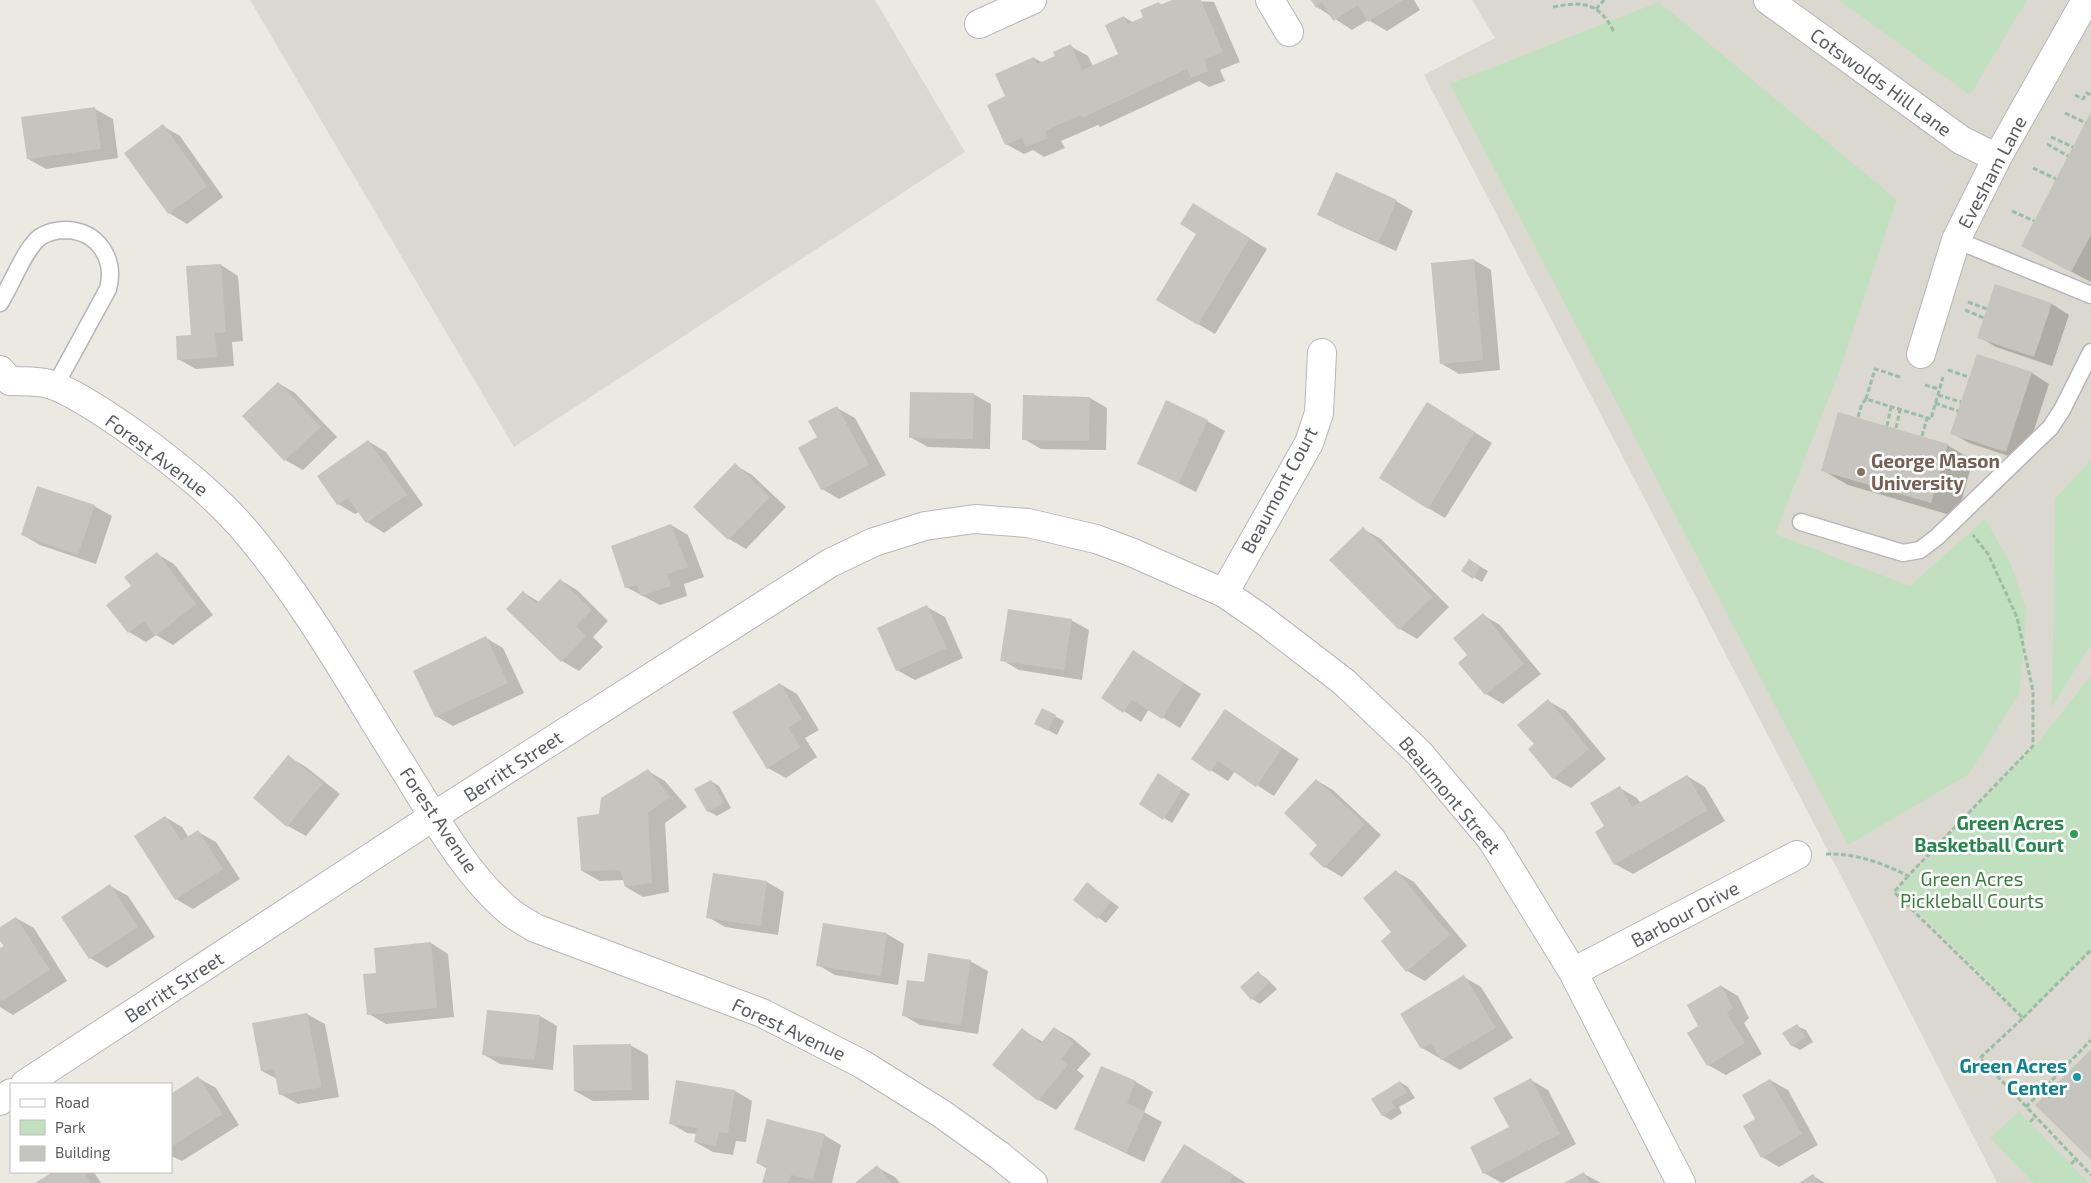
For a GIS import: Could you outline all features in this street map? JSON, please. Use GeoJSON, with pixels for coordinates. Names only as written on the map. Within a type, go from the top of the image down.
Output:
{"type":"FeatureCollection","features":[{"type":"Feature","properties":{"kind":"street"},"geometry":{"type":"LineString","coordinates":[[979,24],[1032,0]]}},
{"type":"Feature","properties":{"kind":"street"},"geometry":{"type":"LineString","coordinates":[[1270,0],[1289,32]]}},
{"type":"Feature","properties":{"kind":"street","name":"Cotswolds Hill Lane"},"geometry":{"type":"LineString","coordinates":[[1768,0],[1961,140],[1997,158]]}},
{"type":"Feature","properties":{"kind":"street","name":"Evesham Lane"},"geometry":{"type":"LineString","coordinates":[[1921,354],[1956,240],[1997,158],[2086,0]]}},
{"type":"Feature","properties":{"kind":"street","name":"Beaumont Court"},"geometry":{"type":"LineString","coordinates":[[1224,593],[1309,442],[1319,413],[1322,353]]}},
{"type":"Feature","properties":{"kind":"street","name":"Forest Avenue"},"geometry":{"type":"LineString","coordinates":[[3,384],[45,383],[55,386],[116,422],[177,465],[211,496],[247,534],[276,571],[331,653],[454,848],[498,902],[511,913],[536,928],[762,1013],[862,1064],[942,1114],[999,1155],[1032,1183]]}},
{"type":"Feature","properties":{"kind":"street","name":"Berritt Street"},"geometry":{"type":"LineString","coordinates":[[27,1083],[434,816],[830,563],[874,542],[925,526],[975,519],[1028,523]]}},
{"type":"Feature","properties":{"kind":"street","name":"Beaumont Street"},"geometry":{"type":"LineString","coordinates":[[1028,523],[1096,539],[1131,552],[1224,593],[1344,682],[1420,754],[1492,840],[1572,972],[1681,1183]]}},
{"type":"Feature","properties":{"kind":"street","name":"Barbour Drive"},"geometry":{"type":"LineString","coordinates":[[1572,972],[1797,855]]}},
{"type":"Feature","properties":{"kind":"lane"},"geometry":{"type":"LineString","coordinates":[[0,303],[30,247],[40,238],[55,230],[77,231],[92,238],[104,250],[110,266],[111,278],[108,289],[55,386]]}},
{"type":"Feature","properties":{"kind":"lane"},"geometry":{"type":"LineString","coordinates":[[1956,240],[2091,295]]}},
{"type":"Feature","properties":{"kind":"lane"},"geometry":{"type":"LineString","coordinates":[[1801,522],[1903,552],[1920,550],[1938,538],[2050,428],[2062,410],[2091,352]]}},
{"type":"Feature","properties":{"kind":"path"},"geometry":{"type":"LineString","coordinates":[[1557,0],[1553,7],[1578,3],[1587,4],[1596,9],[1607,19],[1614,32]]}},
{"type":"Feature","properties":{"kind":"path"},"geometry":{"type":"LineString","coordinates":[[1596,9],[1604,0]]}},
{"type":"Feature","properties":{"kind":"path"},"geometry":{"type":"LineString","coordinates":[[2075,95],[2083,99],[2087,93],[2091,95]]}},
{"type":"Feature","properties":{"kind":"path"},"geometry":{"type":"LineString","coordinates":[[2065,113],[2086,122]]}},
{"type":"Feature","properties":{"kind":"path"},"geometry":{"type":"LineString","coordinates":[[2051,137],[2073,147]]}},
{"type":"Feature","properties":{"kind":"path"},"geometry":{"type":"LineString","coordinates":[[2047,144],[2068,156]]}},
{"type":"Feature","properties":{"kind":"path"},"geometry":{"type":"LineString","coordinates":[[2034,168],[2056,179]]}},
{"type":"Feature","properties":{"kind":"path"},"geometry":{"type":"LineString","coordinates":[[2012,211],[2034,222]]}},
{"type":"Feature","properties":{"kind":"path"},"geometry":{"type":"LineString","coordinates":[[1965,302],[1987,309]]}},
{"type":"Feature","properties":{"kind":"path"},"geometry":{"type":"LineString","coordinates":[[1962,309],[1984,318]]}},
{"type":"Feature","properties":{"kind":"path"},"geometry":{"type":"LineString","coordinates":[[1945,369],[1969,377]]}},
{"type":"Feature","properties":{"kind":"path"},"geometry":{"type":"LineString","coordinates":[[1938,395],[1961,402]]}},
{"type":"Feature","properties":{"kind":"path"},"geometry":{"type":"LineString","coordinates":[[1858,417],[1862,404],[1866,399]]}},
{"type":"Feature","properties":{"kind":"path"},"geometry":{"type":"LineString","coordinates":[[1935,403],[1958,411]]}},
{"type":"Feature","properties":{"kind":"path"},"geometry":{"type":"LineString","coordinates":[[1887,426],[1891,407]]}},
{"type":"Feature","properties":{"kind":"path"},"geometry":{"type":"LineString","coordinates":[[1896,428],[1900,410]]}},
{"type":"Feature","properties":{"kind":"path"},"geometry":{"type":"LineString","coordinates":[[1922,436],[1927,418]]}},
{"type":"Feature","properties":{"kind":"path"},"geometry":{"type":"LineString","coordinates":[[1959,516],[1988,554],[2017,617],[2033,691],[2033,746],[1894,892],[2023,1018]]}},
{"type":"Feature","properties":{"kind":"path"},"geometry":{"type":"LineString","coordinates":[[1797,855],[1837,854],[1882,863],[1908,876]]}},
{"type":"Feature","properties":{"kind":"path"},"geometry":{"type":"LineString","coordinates":[[2091,950],[1980,1058],[2091,1175]]}},
{"type":"Feature","properties":{"kind":"path"},"geometry":{"type":"LineString","coordinates":[[2026,1107],[2091,1040]]}},
{"type":"Feature","properties":{"kind":"path"},"geometry":{"type":"LineString","coordinates":[[2030,1122],[2035,1117]]}},
{"type":"Feature","properties":{"kind":"path"},"geometry":{"type":"LineString","coordinates":[[2071,1164],[2076,1159]]}},
{"type":"Feature","properties":{"kind":"shaded area"},"geometry":{"type":"Polygon","coordinates":[[[250,0],[875,0],[965,152],[514,447],[250,0]]]}},
{"type":"Feature","properties":{"kind":"shaded area","name":"George Mason University"},"geometry":{"type":"Polygon","coordinates":[[[1472,0],[2091,0],[2091,1183],[1997,1183],[1838,870],[1424,75],[1495,38],[1472,0]]]}},
{"type":"Feature","properties":{"kind":"green space"},"geometry":{"type":"Polygon","coordinates":[[[1839,0],[2027,0],[1970,95],[1839,0]]]}},
{"type":"Feature","properties":{"kind":"green space"},"geometry":{"type":"Polygon","coordinates":[[[1659,2],[1897,200],[1839,372],[1775,534],[1910,586],[1985,519],[2010,562],[2027,612],[2019,694],[1969,774],[1848,845],[1450,84],[1659,2]]]}},
{"type":"Feature","properties":{"kind":"green space"},"geometry":{"type":"Polygon","coordinates":[[[2091,460],[2091,644],[2052,707],[2055,499],[2091,460]]]}},
{"type":"Feature","properties":{"kind":"green space","name":"Green Acres Pickleball Courts"},"geometry":{"type":"Polygon","coordinates":[[[2091,676],[2091,950],[2025,1017],[1897,891],[2036,745],[2091,676]]]}},
{"type":"Feature","properties":{"kind":"green space"},"geometry":{"type":"Polygon","coordinates":[[[2019,1112],[2087,1183],[2034,1183],[1990,1138],[2019,1112]]]}},
{"type":"Feature","properties":{"kind":"building"},"geometry":{"type":"Polygon","coordinates":[[[1172,0],[1201,0],[1223,52],[1204,60],[1208,71],[1191,78],[1187,69],[1082,118],[1081,115],[1045,131],[1048,138],[1026,147],[1022,138],[1005,145],[987,105],[1005,96],[995,74],[1034,57],[1037,64],[1055,56],[1053,52],[1071,44],[1082,70],[1118,54],[1105,25],[1124,16],[1128,24],[1143,17],[1140,10],[1159,2],[1160,5],[1172,0]]]}},
{"type":"Feature","properties":{"kind":"building"},"geometry":{"type":"Polygon","coordinates":[[[1311,0],[1403,0],[1368,22],[1358,5],[1333,21],[1322,2],[1316,8],[1311,0]]]}},
{"type":"Feature","properties":{"kind":"building"},"geometry":{"type":"Polygon","coordinates":[[[95,107],[101,149],[27,159],[21,117],[95,107]]]}},
{"type":"Feature","properties":{"kind":"building"},"geometry":{"type":"Polygon","coordinates":[[[2091,112],[2091,235],[2071,272],[2021,246],[2091,112]]]}},
{"type":"Feature","properties":{"kind":"building"},"geometry":{"type":"Polygon","coordinates":[[[163,124],[207,186],[168,214],[124,153],[163,124]]]}},
{"type":"Feature","properties":{"kind":"building"},"geometry":{"type":"Polygon","coordinates":[[[1336,172],[1397,200],[1379,242],[1317,215],[1336,172]]]}},
{"type":"Feature","properties":{"kind":"building"},"geometry":{"type":"Polygon","coordinates":[[[1193,203],[1250,238],[1198,325],[1156,300],[1196,234],[1180,224],[1193,203]]]}},
{"type":"Feature","properties":{"kind":"building"},"geometry":{"type":"Polygon","coordinates":[[[1474,259],[1483,360],[1440,364],[1431,263],[1474,259]]]}},
{"type":"Feature","properties":{"kind":"building"},"geometry":{"type":"Polygon","coordinates":[[[221,264],[226,332],[215,333],[217,357],[177,360],[176,336],[191,335],[186,266],[221,264]]]}},
{"type":"Feature","properties":{"kind":"building"},"geometry":{"type":"Polygon","coordinates":[[[1995,284],[2052,303],[2034,357],[1977,338],[1995,284]]]}},
{"type":"Feature","properties":{"kind":"building"},"geometry":{"type":"Polygon","coordinates":[[[1977,354],[2032,372],[2006,452],[1950,434],[1977,354]]]}},
{"type":"Feature","properties":{"kind":"building"},"geometry":{"type":"Polygon","coordinates":[[[278,382],[321,427],[284,461],[242,416],[278,382]]]}},
{"type":"Feature","properties":{"kind":"building"},"geometry":{"type":"Polygon","coordinates":[[[910,392],[974,393],[973,439],[909,438],[910,392]]]}},
{"type":"Feature","properties":{"kind":"building"},"geometry":{"type":"Polygon","coordinates":[[[1023,395],[1090,397],[1089,441],[1022,440],[1023,395]]]}},
{"type":"Feature","properties":{"kind":"building"},"geometry":{"type":"Polygon","coordinates":[[[1166,400],[1208,420],[1179,483],[1137,464],[1166,400]]]}},
{"type":"Feature","properties":{"kind":"building"},"geometry":{"type":"Polygon","coordinates":[[[1427,402],[1475,432],[1428,509],[1379,478],[1427,402]]]}},
{"type":"Feature","properties":{"kind":"building"},"geometry":{"type":"Polygon","coordinates":[[[837,406],[869,465],[821,490],[798,448],[817,437],[808,421],[837,406]]]}},
{"type":"Feature","properties":{"kind":"building"},"geometry":{"type":"Polygon","coordinates":[[[1838,412],[1948,444],[1931,503],[1821,471],[1838,412]]]}},
{"type":"Feature","properties":{"kind":"building"},"geometry":{"type":"Polygon","coordinates":[[[368,440],[407,495],[366,523],[348,498],[337,505],[317,476],[368,440]]]}},
{"type":"Feature","properties":{"kind":"building"},"geometry":{"type":"Polygon","coordinates":[[[735,463],[770,497],[728,540],[693,507],[735,463]]]}},
{"type":"Feature","properties":{"kind":"building"},"geometry":{"type":"Polygon","coordinates":[[[37,486],[95,505],[78,555],[21,535],[37,486]]]}},
{"type":"Feature","properties":{"kind":"building"},"geometry":{"type":"Polygon","coordinates":[[[671,524],[688,567],[667,574],[671,586],[641,596],[637,585],[625,588],[611,546],[671,524]]]}},
{"type":"Feature","properties":{"kind":"building"},"geometry":{"type":"Polygon","coordinates":[[[1363,527],[1433,597],[1399,630],[1329,560],[1363,527]]]}},
{"type":"Feature","properties":{"kind":"building"},"geometry":{"type":"Polygon","coordinates":[[[157,552],[196,604],[155,636],[144,621],[128,633],[106,605],[131,586],[124,577],[157,552]]]}},
{"type":"Feature","properties":{"kind":"building"},"geometry":{"type":"Polygon","coordinates":[[[1469,559],[1480,566],[1473,579],[1461,571],[1469,559]]]}},
{"type":"Feature","properties":{"kind":"building"},"geometry":{"type":"Polygon","coordinates":[[[560,579],[592,610],[576,626],[586,636],[561,662],[506,609],[523,591],[536,604],[560,579]]]}},
{"type":"Feature","properties":{"kind":"building"},"geometry":{"type":"Polygon","coordinates":[[[927,605],[947,648],[896,671],[877,628],[927,605]]]}},
{"type":"Feature","properties":{"kind":"building"},"geometry":{"type":"Polygon","coordinates":[[[1008,609],[1072,619],[1064,670],[1000,661],[1008,609]]]}},
{"type":"Feature","properties":{"kind":"building"},"geometry":{"type":"Polygon","coordinates":[[[1483,613],[1524,664],[1485,695],[1458,663],[1467,655],[1453,638],[1483,613]]]}},
{"type":"Feature","properties":{"kind":"building"},"geometry":{"type":"Polygon","coordinates":[[[486,636],[508,683],[435,717],[413,671],[486,636]]]}},
{"type":"Feature","properties":{"kind":"building"},"geometry":{"type":"Polygon","coordinates":[[[1133,650],[1184,683],[1162,719],[1132,700],[1123,713],[1101,698],[1133,650]]]}},
{"type":"Feature","properties":{"kind":"building"},"geometry":{"type":"Polygon","coordinates":[[[780,683],[802,719],[788,728],[801,747],[767,769],[732,712],[780,683]]]}},
{"type":"Feature","properties":{"kind":"building"},"geometry":{"type":"Polygon","coordinates":[[[1548,699],[1589,749],[1553,779],[1528,749],[1534,744],[1517,725],[1548,699]]]}},
{"type":"Feature","properties":{"kind":"building"},"geometry":{"type":"Polygon","coordinates":[[[1042,708],[1056,715],[1048,731],[1034,724],[1042,708]]]}},
{"type":"Feature","properties":{"kind":"building"},"geometry":{"type":"Polygon","coordinates":[[[1225,709],[1282,748],[1256,787],[1218,761],[1210,772],[1191,759],[1225,709]]]}},
{"type":"Feature","properties":{"kind":"building"},"geometry":{"type":"Polygon","coordinates":[[[288,755],[323,783],[287,827],[253,798],[288,755]]]}},
{"type":"Feature","properties":{"kind":"building"},"geometry":{"type":"Polygon","coordinates":[[[648,769],[670,797],[648,813],[652,883],[625,887],[620,870],[581,871],[577,817],[599,814],[601,798],[648,769]]]}},
{"type":"Feature","properties":{"kind":"building"},"geometry":{"type":"Polygon","coordinates":[[[1158,773],[1182,789],[1163,820],[1139,804],[1158,773]]]}},
{"type":"Feature","properties":{"kind":"building"},"geometry":{"type":"Polygon","coordinates":[[[1687,775],[1708,810],[1614,865],[1595,832],[1604,826],[1590,803],[1620,786],[1632,807],[1687,775]]]}},
{"type":"Feature","properties":{"kind":"building"},"geometry":{"type":"Polygon","coordinates":[[[1316,779],[1365,824],[1324,868],[1309,854],[1317,845],[1284,813],[1316,779]]]}},
{"type":"Feature","properties":{"kind":"building"},"geometry":{"type":"Polygon","coordinates":[[[711,780],[724,803],[707,812],[694,789],[711,780]]]}},
{"type":"Feature","properties":{"kind":"building"},"geometry":{"type":"Polygon","coordinates":[[[165,816],[181,841],[198,830],[223,869],[175,900],[134,836],[165,816]]]}},
{"type":"Feature","properties":{"kind":"building"},"geometry":{"type":"Polygon","coordinates":[[[1396,870],[1450,935],[1406,972],[1381,941],[1391,932],[1363,898],[1396,870]]]}},
{"type":"Feature","properties":{"kind":"building"},"geometry":{"type":"Polygon","coordinates":[[[713,873],[767,881],[761,926],[706,918],[713,873]]]}},
{"type":"Feature","properties":{"kind":"building"},"geometry":{"type":"Polygon","coordinates":[[[1087,882],[1111,902],[1097,919],[1073,900],[1087,882]]]}},
{"type":"Feature","properties":{"kind":"building"},"geometry":{"type":"Polygon","coordinates":[[[110,884],[138,927],[89,959],[61,917],[110,884]]]}},
{"type":"Feature","properties":{"kind":"building"},"geometry":{"type":"Polygon","coordinates":[[[16,917],[50,970],[0,1002],[0,948],[4,946],[0,941],[0,927],[16,917]]]}},
{"type":"Feature","properties":{"kind":"building"},"geometry":{"type":"Polygon","coordinates":[[[823,923],[887,933],[881,976],[816,966],[823,923]]]}},
{"type":"Feature","properties":{"kind":"building"},"geometry":{"type":"Polygon","coordinates":[[[431,942],[437,1008],[367,1015],[363,974],[376,973],[374,948],[431,942]]]}},
{"type":"Feature","properties":{"kind":"building"},"geometry":{"type":"Polygon","coordinates":[[[928,953],[971,960],[961,1025],[902,1016],[907,980],[924,982],[928,953]]]}},
{"type":"Feature","properties":{"kind":"building"},"geometry":{"type":"Polygon","coordinates":[[[1258,971],[1269,983],[1251,1000],[1240,987],[1258,971]]]}},
{"type":"Feature","properties":{"kind":"building"},"geometry":{"type":"Polygon","coordinates":[[[1464,975],[1496,1028],[1441,1060],[1431,1043],[1421,1049],[1400,1014],[1464,975]]]}},
{"type":"Feature","properties":{"kind":"building"},"geometry":{"type":"Polygon","coordinates":[[[1721,985],[1733,1008],[1727,1013],[1745,1043],[1707,1066],[1687,1033],[1698,1026],[1687,1005],[1721,985]]]}},
{"type":"Feature","properties":{"kind":"building"},"geometry":{"type":"Polygon","coordinates":[[[487,1010],[540,1015],[535,1060],[482,1055],[487,1010]]]}},
{"type":"Feature","properties":{"kind":"building"},"geometry":{"type":"Polygon","coordinates":[[[307,1013],[322,1087],[279,1095],[274,1069],[261,1071],[252,1023],[307,1013]]]}},
{"type":"Feature","properties":{"kind":"building"},"geometry":{"type":"Polygon","coordinates":[[[1797,1024],[1806,1037],[1791,1046],[1782,1033],[1797,1024]]]}},
{"type":"Feature","properties":{"kind":"building"},"geometry":{"type":"Polygon","coordinates":[[[1054,1027],[1074,1043],[1061,1059],[1068,1065],[1038,1101],[992,1065],[1022,1028],[1041,1043],[1054,1027]]]}},
{"type":"Feature","properties":{"kind":"building"},"geometry":{"type":"Polygon","coordinates":[[[631,1044],[632,1090],[574,1091],[573,1045],[631,1044]]]}},
{"type":"Feature","properties":{"kind":"building","name":"Green Acres Center"},"geometry":{"type":"Polygon","coordinates":[[[2091,1049],[2091,1160],[2035,1105],[2091,1049]]]}},
{"type":"Feature","properties":{"kind":"building"},"geometry":{"type":"Polygon","coordinates":[[[1101,1066],[1136,1081],[1127,1103],[1145,1111],[1126,1153],[1074,1129],[1101,1066]]]}},
{"type":"Feature","properties":{"kind":"building"},"geometry":{"type":"Polygon","coordinates":[[[198,1076],[223,1114],[172,1146],[172,1093],[198,1076]]]}},
{"type":"Feature","properties":{"kind":"building"},"geometry":{"type":"Polygon","coordinates":[[[1531,1078],[1560,1134],[1483,1174],[1470,1147],[1509,1127],[1493,1098],[1531,1078]]]}},
{"type":"Feature","properties":{"kind":"building"},"geometry":{"type":"Polygon","coordinates":[[[1770,1079],[1802,1134],[1761,1158],[1743,1126],[1755,1119],[1742,1095],[1770,1079]]]}},
{"type":"Feature","properties":{"kind":"building"},"geometry":{"type":"Polygon","coordinates":[[[676,1080],[735,1090],[728,1133],[719,1132],[716,1146],[694,1142],[697,1128],[669,1124],[676,1080]]]}},
{"type":"Feature","properties":{"kind":"building"},"geometry":{"type":"Polygon","coordinates":[[[1400,1081],[1407,1093],[1391,1102],[1395,1108],[1382,1116],[1371,1099],[1400,1081]]]}},
{"type":"Feature","properties":{"kind":"building"},"geometry":{"type":"Polygon","coordinates":[[[767,1119],[825,1134],[813,1180],[791,1175],[788,1183],[762,1183],[767,1166],[756,1163],[767,1119]]]}},
{"type":"Feature","properties":{"kind":"building"},"geometry":{"type":"Polygon","coordinates":[[[1184,1144],[1234,1175],[1229,1183],[1160,1183],[1184,1144]]]}},
{"type":"Feature","properties":{"kind":"building"},"geometry":{"type":"Polygon","coordinates":[[[877,1165],[892,1183],[855,1183],[877,1165]]]}},
{"type":"Feature","properties":{"kind":"building"},"geometry":{"type":"Polygon","coordinates":[[[1584,1172],[1590,1183],[1564,1183],[1584,1172]]]}},
{"type":"Feature","properties":{"kind":"building"},"geometry":{"type":"Polygon","coordinates":[[[51,1173],[85,1173],[91,1183],[35,1183],[51,1173]]]}},
{"type":"Feature","properties":{"kind":"building"},"geometry":{"type":"Polygon","coordinates":[[[1813,1174],[1819,1183],[1799,1183],[1813,1174]]]}},
{"type":"Feature","properties":{"kind":"place","name":"George Mason University"},"geometry":{"type":"Point","coordinates":[1861,472]}},
{"type":"Feature","properties":{"kind":"place","name":"Green Acres Basketball Court"},"geometry":{"type":"Point","coordinates":[2074,834]}},
{"type":"Feature","properties":{"kind":"place","name":"Green Acres Center"},"geometry":{"type":"Point","coordinates":[2077,1077]}}]}
